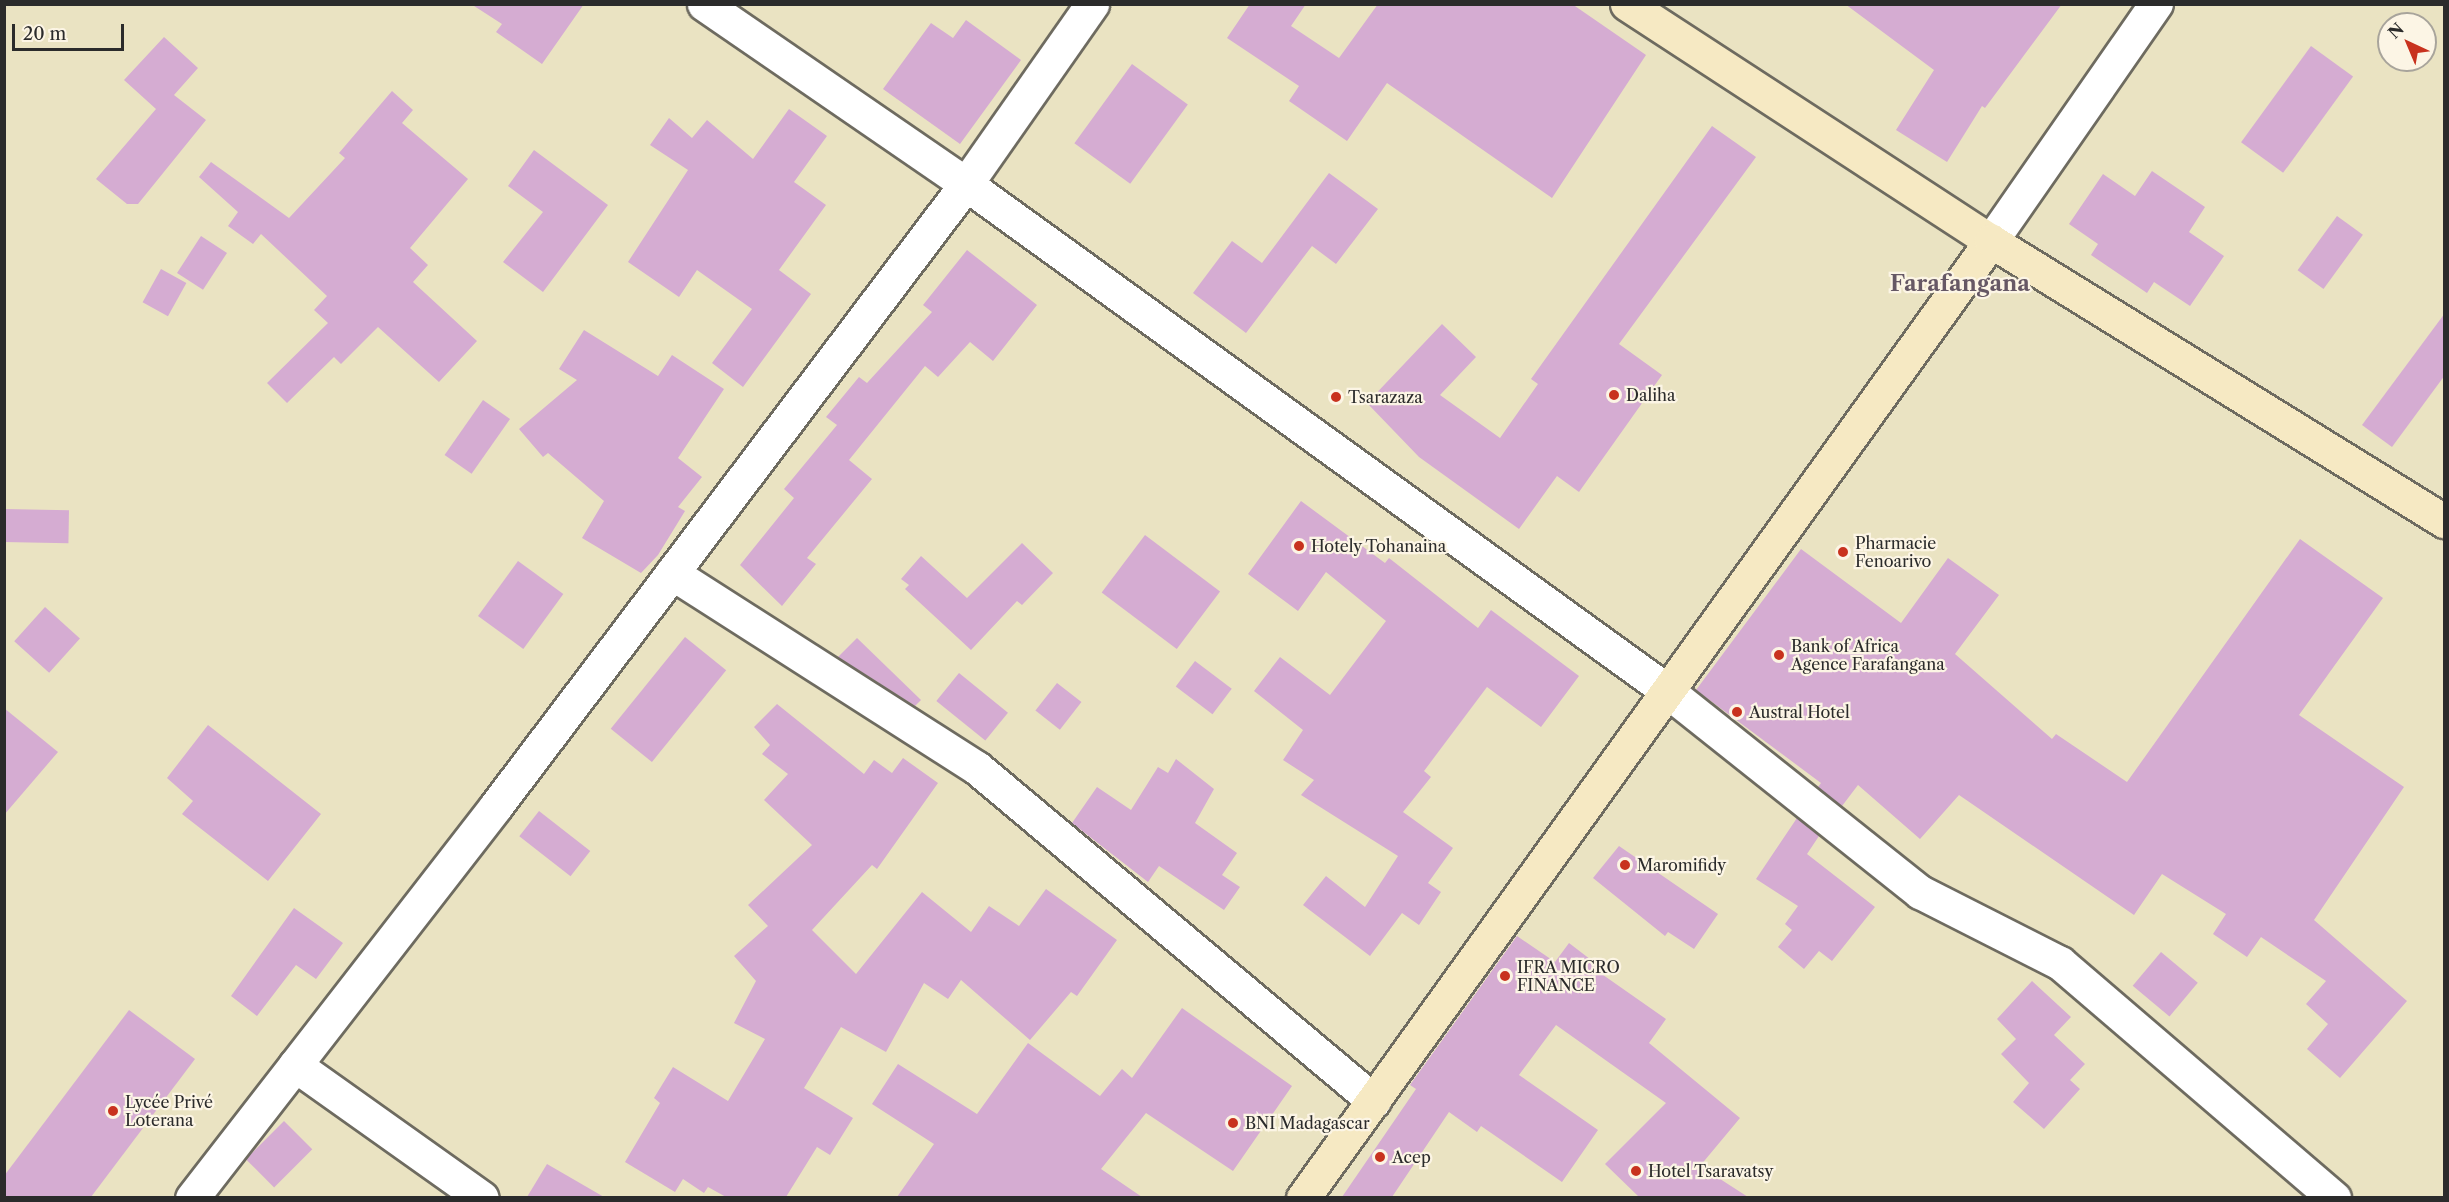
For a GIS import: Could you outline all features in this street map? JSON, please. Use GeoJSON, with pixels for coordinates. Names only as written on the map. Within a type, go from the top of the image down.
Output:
{"type":"FeatureCollection","features":[{"type":"Feature","properties":{"kind":"main road"},"geometry":{"type":"LineString","coordinates":[[1627,4],[1991,241],[2445,521]]}},
{"type":"Feature","properties":{"kind":"main road"},"geometry":{"type":"LineString","coordinates":[[1303,1197],[1991,241]]}},
{"type":"Feature","properties":{"kind":"street"},"geometry":{"type":"LineString","coordinates":[[704,4],[966,184],[1666,690],[1920,891],[2060,963],[2334,1197]]}},
{"type":"Feature","properties":{"kind":"street"},"geometry":{"type":"LineString","coordinates":[[192,1197],[296,1065],[672,573],[966,184],[1092,4]]}},
{"type":"Feature","properties":{"kind":"street"},"geometry":{"type":"LineString","coordinates":[[1991,241],[2156,4]]}},
{"type":"Feature","properties":{"kind":"street"},"geometry":{"type":"LineString","coordinates":[[672,573],[977,768],[1374,1101]]}},
{"type":"Feature","properties":{"kind":"street"},"geometry":{"type":"LineString","coordinates":[[296,1065],[482,1197]]}},
{"type":"Feature","properties":{"kind":"building"},"geometry":{"type":"Polygon","coordinates":[[[471,4],[584,4],[542,64],[496,32],[502,24],[471,4]]]}},
{"type":"Feature","properties":{"kind":"building"},"geometry":{"type":"Polygon","coordinates":[[[1250,4],[1306,4],[1291,26],[1339,58],[1378,4],[1572,4],[1646,55],[1552,198],[1387,83],[1347,141],[1289,101],[1299,86],[1227,38],[1250,4]]]}},
{"type":"Feature","properties":{"kind":"building"},"geometry":{"type":"Polygon","coordinates":[[[1845,4],[2062,4],[1985,108],[1982,106],[1947,162],[1896,130],[1934,70],[1845,4]]]}},
{"type":"Feature","properties":{"kind":"building"},"geometry":{"type":"Polygon","coordinates":[[[966,20],[1021,60],[960,144],[883,89],[931,23],[953,38],[966,20]]]}},
{"type":"Feature","properties":{"kind":"building"},"geometry":{"type":"Polygon","coordinates":[[[164,37],[198,68],[174,95],[206,120],[138,204],[127,204],[96,179],[156,109],[124,80],[164,37]]]}},
{"type":"Feature","properties":{"kind":"building"},"geometry":{"type":"Polygon","coordinates":[[[2311,46],[2353,77],[2283,173],[2241,142],[2311,46]]]}},
{"type":"Feature","properties":{"kind":"building"},"geometry":{"type":"Polygon","coordinates":[[[1132,64],[1188,105],[1130,184],[1074,143],[1132,64]]]}},
{"type":"Feature","properties":{"kind":"building"},"geometry":{"type":"Polygon","coordinates":[[[392,91],[413,110],[402,123],[468,179],[410,248],[428,265],[413,282],[477,341],[439,382],[378,327],[341,364],[334,357],[287,403],[267,383],[328,323],[314,310],[327,296],[261,234],[253,244],[228,226],[238,212],[199,177],[211,162],[289,218],[345,158],[339,153],[392,91]]]}},
{"type":"Feature","properties":{"kind":"building"},"geometry":{"type":"Polygon","coordinates":[[[789,109],[827,136],[794,182],[826,205],[779,270],[811,294],[743,387],[712,363],[752,309],[697,270],[679,297],[628,262],[688,170],[650,145],[669,118],[692,138],[707,120],[753,159],[789,109]]]}},
{"type":"Feature","properties":{"kind":"building"},"geometry":{"type":"Polygon","coordinates":[[[1712,126],[1756,157],[1619,344],[1662,375],[1579,492],[1557,476],[1519,529],[1419,457],[1367,403],[1442,324],[1476,357],[1440,395],[1500,438],[1538,384],[1531,379],[1712,126]]]}},
{"type":"Feature","properties":{"kind":"building"},"geometry":{"type":"Polygon","coordinates":[[[534,150],[608,205],[543,292],[503,262],[543,212],[508,186],[534,150]]]}},
{"type":"Feature","properties":{"kind":"building"},"geometry":{"type":"Polygon","coordinates":[[[2152,171],[2205,207],[2189,232],[2224,256],[2190,306],[2154,282],[2147,293],[2091,255],[2098,244],[2069,224],[2103,174],[2135,196],[2152,171]]]}},
{"type":"Feature","properties":{"kind":"building"},"geometry":{"type":"Polygon","coordinates":[[[1329,173],[1378,209],[1336,264],[1312,246],[1246,333],[1193,293],[1232,241],[1262,263],[1329,173]]]}},
{"type":"Feature","properties":{"kind":"building"},"geometry":{"type":"Polygon","coordinates":[[[2337,216],[2363,235],[2324,289],[2298,270],[2337,216]]]}},
{"type":"Feature","properties":{"kind":"building"},"geometry":{"type":"Polygon","coordinates":[[[201,236],[227,253],[203,290],[177,273],[201,236]]]}},
{"type":"Feature","properties":{"kind":"building"},"geometry":{"type":"Polygon","coordinates":[[[967,250],[1037,305],[993,361],[970,342],[938,377],[925,366],[849,460],[872,479],[807,558],[816,564],[782,606],[740,565],[794,498],[784,489],[837,425],[826,417],[859,377],[867,383],[932,312],[923,305],[967,250]]]}},
{"type":"Feature","properties":{"kind":"building"},"geometry":{"type":"Polygon","coordinates":[[[161,269],[186,283],[168,316],[143,302],[161,269]]]}},
{"type":"Feature","properties":{"kind":"building"},"geometry":{"type":"Polygon","coordinates":[[[2445,313],[2445,375],[2392,447],[2362,425],[2445,313]]]}},
{"type":"Feature","properties":{"kind":"building"},"geometry":{"type":"Polygon","coordinates":[[[584,330],[658,376],[672,355],[724,389],[678,458],[702,477],[678,507],[685,511],[658,555],[641,573],[582,538],[604,501],[548,453],[543,457],[519,429],[577,380],[559,369],[584,330]]]}},
{"type":"Feature","properties":{"kind":"building"},"geometry":{"type":"Polygon","coordinates":[[[483,400],[510,419],[472,474],[445,455],[483,400]]]}},
{"type":"Feature","properties":{"kind":"building"},"geometry":{"type":"Polygon","coordinates":[[[1301,501],[1385,563],[1389,558],[1478,628],[1491,610],[1579,676],[1541,727],[1487,687],[1424,771],[1431,777],[1403,812],[1453,848],[1428,883],[1441,892],[1419,925],[1402,913],[1370,956],[1303,905],[1326,876],[1365,907],[1398,856],[1301,795],[1314,780],[1283,760],[1303,730],[1254,691],[1280,657],[1330,695],[1386,621],[1326,572],[1298,611],[1248,574],[1301,501]]]}},
{"type":"Feature","properties":{"kind":"building"},"geometry":{"type":"Polygon","coordinates":[[[4,509],[69,510],[68,543],[4,542],[4,509]]]}},
{"type":"Feature","properties":{"kind":"building"},"geometry":{"type":"Polygon","coordinates":[[[1145,535],[1220,592],[1177,649],[1102,593],[1145,535]]]}},
{"type":"Feature","properties":{"kind":"building"},"geometry":{"type":"Polygon","coordinates":[[[2300,539],[2383,598],[2299,715],[2404,787],[2314,920],[2407,1001],[2340,1078],[2307,1049],[2328,1024],[2306,1004],[2326,981],[2261,937],[2247,957],[2213,934],[2226,914],[2162,874],[2134,915],[1959,795],[1920,839],[1858,785],[1842,806],[1818,787],[1821,783],[1696,690],[1801,549],[1901,623],[1948,558],[1999,595],[1955,654],[2052,739],[2056,734],[2127,782],[2300,539]]]}},
{"type":"Feature","properties":{"kind":"building"},"geometry":{"type":"Polygon","coordinates":[[[1022,543],[1053,573],[1022,605],[1017,601],[971,650],[905,589],[909,585],[901,579],[921,556],[967,598],[1022,543]]]}},
{"type":"Feature","properties":{"kind":"building"},"geometry":{"type":"Polygon","coordinates":[[[518,561],[563,594],[523,649],[478,616],[518,561]]]}},
{"type":"Feature","properties":{"kind":"building"},"geometry":{"type":"Polygon","coordinates":[[[45,607],[80,638],[49,673],[14,641],[45,607]]]}},
{"type":"Feature","properties":{"kind":"building"},"geometry":{"type":"Polygon","coordinates":[[[685,637],[726,670],[652,762],[611,729],[685,637]]]}},
{"type":"Feature","properties":{"kind":"building"},"geometry":{"type":"Polygon","coordinates":[[[857,638],[921,700],[915,706],[838,657],[857,638]]]}},
{"type":"Feature","properties":{"kind":"building"},"geometry":{"type":"Polygon","coordinates":[[[1195,661],[1232,689],[1212,714],[1176,687],[1195,661]]]}},
{"type":"Feature","properties":{"kind":"building"},"geometry":{"type":"Polygon","coordinates":[[[959,673],[1008,713],[985,741],[936,701],[959,673]]]}},
{"type":"Feature","properties":{"kind":"building"},"geometry":{"type":"Polygon","coordinates":[[[1057,683],[1081,702],[1060,730],[1035,711],[1057,683]]]}},
{"type":"Feature","properties":{"kind":"building"},"geometry":{"type":"Polygon","coordinates":[[[777,704],[864,774],[874,760],[892,773],[903,758],[938,783],[877,869],[872,865],[812,930],[856,974],[922,892],[971,932],[989,906],[1019,926],[1046,889],[1117,940],[1077,996],[1071,992],[1030,1040],[961,980],[948,999],[924,983],[886,1052],[841,1027],[804,1088],[853,1118],[830,1155],[817,1147],[786,1197],[726,1197],[708,1187],[704,1193],[683,1179],[675,1192],[625,1162],[660,1103],[654,1098],[673,1067],[728,1101],[765,1039],[734,1023],[756,981],[734,956],[768,926],[748,905],[812,845],[764,800],[788,774],[762,754],[770,745],[754,727],[777,704]]]}},
{"type":"Feature","properties":{"kind":"building"},"geometry":{"type":"Polygon","coordinates":[[[4,708],[58,752],[4,815],[4,708]]]}},
{"type":"Feature","properties":{"kind":"building"},"geometry":{"type":"Polygon","coordinates":[[[208,725],[321,814],[268,881],[182,814],[193,801],[167,778],[208,725]]]}},
{"type":"Feature","properties":{"kind":"building"},"geometry":{"type":"Polygon","coordinates":[[[1176,759],[1214,789],[1195,823],[1237,853],[1222,875],[1240,887],[1224,910],[1159,866],[1148,882],[1072,823],[1097,787],[1131,810],[1158,767],[1168,773],[1176,759]]]}},
{"type":"Feature","properties":{"kind":"building"},"geometry":{"type":"Polygon","coordinates":[[[539,811],[590,851],[571,876],[519,836],[539,811]]]}},
{"type":"Feature","properties":{"kind":"building"},"geometry":{"type":"Polygon","coordinates":[[[1797,818],[1819,836],[1807,854],[1875,907],[1832,961],[1819,951],[1804,969],[1778,947],[1792,930],[1785,924],[1798,906],[1756,879],[1797,818]]]}},
{"type":"Feature","properties":{"kind":"building"},"geometry":{"type":"Polygon","coordinates":[[[1619,846],[1718,914],[1694,949],[1668,932],[1665,936],[1593,878],[1619,846]]]}},
{"type":"Feature","properties":{"kind":"building"},"geometry":{"type":"Polygon","coordinates":[[[294,908],[343,943],[316,979],[296,965],[257,1016],[231,996],[294,908]]]}},
{"type":"Feature","properties":{"kind":"building"},"geometry":{"type":"Polygon","coordinates":[[[1517,936],[1555,962],[1569,943],[1599,966],[1596,970],[1666,1019],[1649,1043],[1740,1118],[1700,1166],[1748,1197],[1639,1197],[1605,1164],[1666,1103],[1556,1025],[1519,1075],[1598,1130],[1562,1182],[1481,1126],[1477,1132],[1449,1112],[1392,1197],[1342,1197],[1416,1089],[1410,1085],[1517,936]]]}},
{"type":"Feature","properties":{"kind":"building"},"geometry":{"type":"Polygon","coordinates":[[[2161,952],[2198,983],[2169,1017],[2133,986],[2161,952]]]}},
{"type":"Feature","properties":{"kind":"building"},"geometry":{"type":"Polygon","coordinates":[[[2032,981],[2071,1017],[2054,1035],[2085,1064],[2070,1080],[2080,1089],[2044,1129],[2013,1102],[2029,1083],[2001,1054],[2016,1039],[1997,1019],[2032,981]]]}},
{"type":"Feature","properties":{"kind":"building"},"geometry":{"type":"Polygon","coordinates":[[[1182,1008],[1292,1086],[1233,1171],[1146,1113],[1101,1169],[1142,1197],[897,1197],[934,1144],[872,1104],[898,1064],[977,1114],[1028,1043],[1100,1096],[1122,1069],[1132,1078],[1182,1008]]]}},
{"type":"Feature","properties":{"kind":"building"},"geometry":{"type":"Polygon","coordinates":[[[129,1010],[195,1059],[91,1197],[4,1197],[4,1176],[129,1010]]]}},
{"type":"Feature","properties":{"kind":"building"},"geometry":{"type":"Polygon","coordinates":[[[284,1121],[312,1149],[274,1187],[246,1159],[284,1121]]]}},
{"type":"Feature","properties":{"kind":"building"},"geometry":{"type":"Polygon","coordinates":[[[547,1164],[604,1197],[527,1197],[547,1164]]]}},
{"type":"Feature","properties":{"kind":"place","name":"Daliha"},"geometry":{"type":"Point","coordinates":[1614,395]}},
{"type":"Feature","properties":{"kind":"place","name":"Tsarazaza"},"geometry":{"type":"Point","coordinates":[1336,397]}},
{"type":"Feature","properties":{"kind":"place","name":"Hotely Tohanaina"},"geometry":{"type":"Point","coordinates":[1299,546]}},
{"type":"Feature","properties":{"kind":"place","name":"Pharmacie Fenoarivo"},"geometry":{"type":"Point","coordinates":[1843,552]}},
{"type":"Feature","properties":{"kind":"place","name":"Bank of Africa Agence Farafangana"},"geometry":{"type":"Point","coordinates":[1779,655]}},
{"type":"Feature","properties":{"kind":"place","name":"Austral Hotel"},"geometry":{"type":"Point","coordinates":[1737,712]}},
{"type":"Feature","properties":{"kind":"place","name":"Maromifidy"},"geometry":{"type":"Point","coordinates":[1625,865]}},
{"type":"Feature","properties":{"kind":"place","name":"IFRA MICRO FINANCE"},"geometry":{"type":"Point","coordinates":[1505,976]}},
{"type":"Feature","properties":{"kind":"place","name":"Lycée Privé Loterana"},"geometry":{"type":"Point","coordinates":[113,1111]}},
{"type":"Feature","properties":{"kind":"place","name":"BNI Madagascar"},"geometry":{"type":"Point","coordinates":[1233,1123]}},
{"type":"Feature","properties":{"kind":"place","name":"Acep"},"geometry":{"type":"Point","coordinates":[1380,1157]}},
{"type":"Feature","properties":{"kind":"place","name":"Hotel Tsaravatsy"},"geometry":{"type":"Point","coordinates":[1636,1171]}},
{"type":"Feature","properties":{"kind":"district","name":"Farafangana"},"geometry":{"type":"Point","coordinates":[1960,284]}}]}
